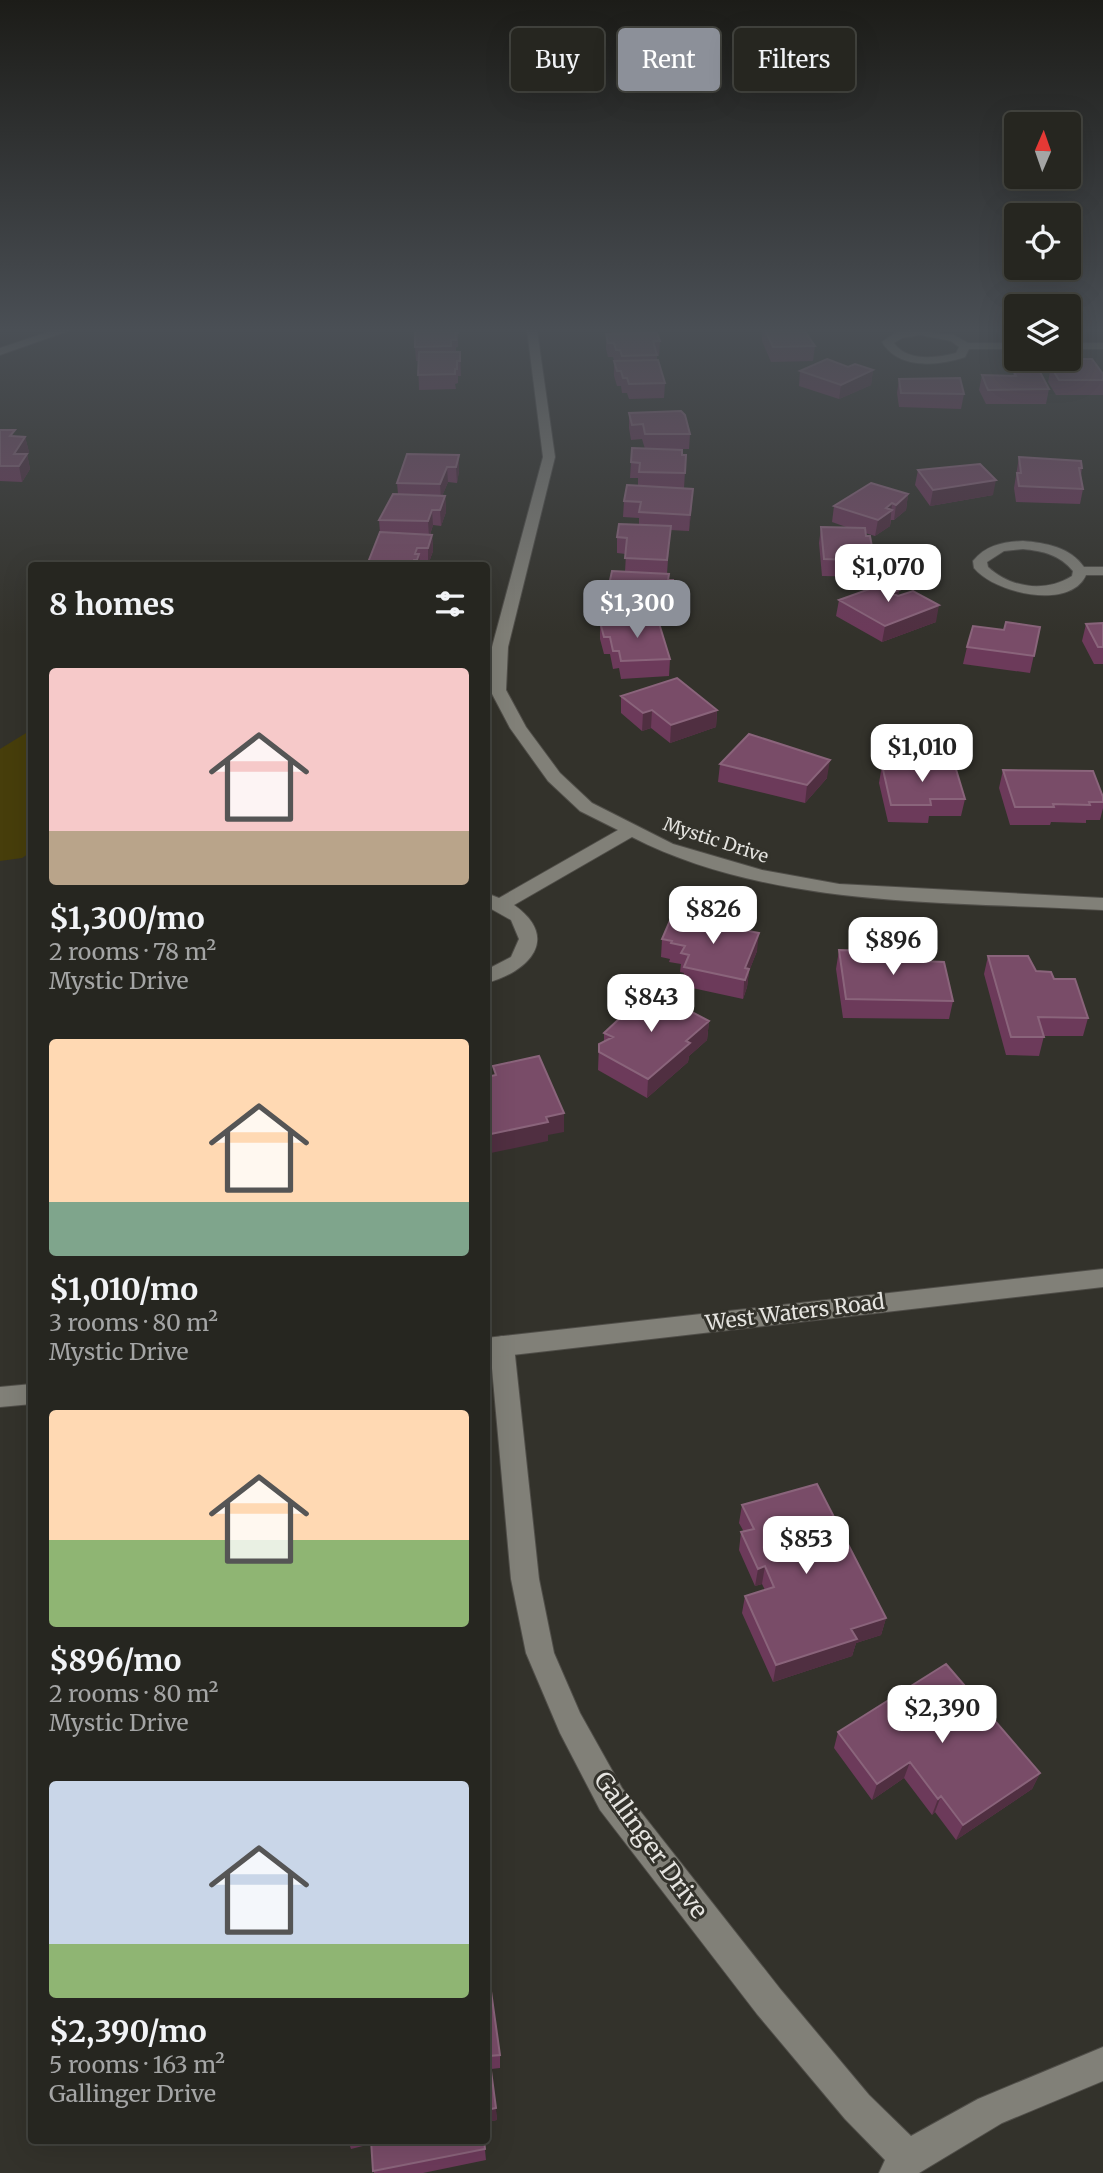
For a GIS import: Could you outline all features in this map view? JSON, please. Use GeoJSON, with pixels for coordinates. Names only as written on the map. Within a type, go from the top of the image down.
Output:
{"type":"FeatureCollection","features":[{"type":"Feature","properties":{"kind":"street","name":"Mystic Drive"},"geometry":{"type":"LineString","coordinates":[[546,431],[549,457],[500,646],[498,690],[518,728],[554,777],[586,807],[667,848],[759,875],[839,890],[1103,904]]}},
{"type":"Feature","properties":{"kind":"street"},"geometry":{"type":"LineString","coordinates":[[1080,571],[1078,578],[1060,588],[1029,590],[1005,584],[987,575],[981,568],[981,561],[995,549],[1031,546],[1067,556],[1080,571],[1103,571]]}},
{"type":"Feature","properties":{"kind":"street"},"geometry":{"type":"LineString","coordinates":[[494,902],[631,830]]}},
{"type":"Feature","properties":{"kind":"street"},"geometry":{"type":"LineString","coordinates":[[490,976],[510,968],[523,955],[530,941],[528,926],[518,914],[494,902]]}},
{"type":"Feature","properties":{"kind":"street","name":"West Waters Road"},"geometry":{"type":"LineString","coordinates":[[494,1347],[1103,1278]]}},
{"type":"Feature","properties":{"kind":"street","name":"Gallinger Drive"},"geometry":{"type":"LineString","coordinates":[[494,1347],[521,1522],[525,1579],[540,1653],[570,1723],[620,1810],[769,2002],[903,2166]]}},
{"type":"Feature","properties":{"kind":"street"},"geometry":{"type":"LineString","coordinates":[[0,1397],[28,1394]]}},
{"type":"Feature","properties":{"kind":"street"},"geometry":{"type":"LineString","coordinates":[[903,2166],[990,2111],[1103,2064]]}},
{"type":"Feature","properties":{"kind":"shaded area"},"geometry":{"type":"Polygon","coordinates":[[[28,732],[28,854],[22,858],[0,861],[0,749],[28,732]]]}},
{"type":"Feature","properties":{"kind":"building"},"geometry":{"type":"Polygon","coordinates":[[[0,431],[14,431],[10,436],[25,437],[14,454],[27,454],[19,466],[0,466],[0,431]]]}},
{"type":"Feature","properties":{"kind":"building"},"geometry":{"type":"Polygon","coordinates":[[[644,431],[689,431],[690,434],[645,434],[644,431]]]}},
{"type":"Feature","properties":{"kind":"building"},"geometry":{"type":"Polygon","coordinates":[[[632,448],[682,450],[682,455],[686,455],[685,473],[639,472],[640,463],[631,462],[632,448]]]}},
{"type":"Feature","properties":{"kind":"building"},"geometry":{"type":"Polygon","coordinates":[[[407,454],[459,455],[456,467],[447,467],[440,484],[397,483],[407,454]]]}},
{"type":"Feature","properties":{"kind":"building"},"geometry":{"type":"Polygon","coordinates":[[[1019,457],[1081,461],[1082,468],[1079,468],[1083,489],[1019,486],[1019,457]]]}},
{"type":"Feature","properties":{"kind":"building"},"geometry":{"type":"Polygon","coordinates":[[[980,464],[996,480],[933,490],[918,470],[980,464]]]}},
{"type":"Feature","properties":{"kind":"building"},"geometry":{"type":"Polygon","coordinates":[[[871,483],[908,494],[896,505],[892,503],[886,508],[892,510],[878,520],[834,506],[871,483]]]}},
{"type":"Feature","properties":{"kind":"building"},"geometry":{"type":"Polygon","coordinates":[[[627,485],[693,489],[690,515],[639,512],[641,502],[624,501],[627,485]]]}},
{"type":"Feature","properties":{"kind":"building"},"geometry":{"type":"Polygon","coordinates":[[[393,494],[445,496],[440,510],[432,510],[428,521],[379,520],[393,494]]]}},
{"type":"Feature","properties":{"kind":"building"},"geometry":{"type":"Polygon","coordinates":[[[619,524],[671,526],[667,560],[625,558],[627,538],[617,537],[619,524]]]}},
{"type":"Feature","properties":{"kind":"building"},"geometry":{"type":"Polygon","coordinates":[[[821,527],[865,528],[872,547],[876,547],[878,561],[824,559],[821,527]]]}},
{"type":"Feature","properties":{"kind":"building"},"geometry":{"type":"Polygon","coordinates":[[[380,532],[432,535],[428,548],[417,548],[415,554],[419,554],[413,562],[368,562],[380,532]]]}},
{"type":"Feature","properties":{"kind":"building"},"geometry":{"type":"Polygon","coordinates":[[[612,571],[669,574],[668,580],[673,580],[669,604],[616,601],[619,586],[609,585],[612,571]]]}},
{"type":"Feature","properties":{"kind":"building"},"geometry":{"type":"Polygon","coordinates":[[[886,583],[899,590],[891,593],[898,596],[913,591],[939,605],[885,626],[839,600],[886,583]]]}},
{"type":"Feature","properties":{"kind":"building"},"geometry":{"type":"Polygon","coordinates":[[[658,620],[670,659],[621,661],[619,651],[613,651],[610,637],[604,637],[600,622],[658,620]]]}},
{"type":"Feature","properties":{"kind":"building"},"geometry":{"type":"Polygon","coordinates":[[[1006,622],[1040,627],[1034,656],[967,647],[973,626],[1004,630],[1006,622]]]}},
{"type":"Feature","properties":{"kind":"building"},"geometry":{"type":"Polygon","coordinates":[[[1103,623],[1103,647],[1098,647],[1086,624],[1103,623]]]}},
{"type":"Feature","properties":{"kind":"building"},"geometry":{"type":"Polygon","coordinates":[[[677,678],[717,710],[671,725],[652,710],[643,713],[621,696],[677,678]]]}},
{"type":"Feature","properties":{"kind":"building"},"geometry":{"type":"Polygon","coordinates":[[[749,734],[830,760],[807,785],[720,764],[749,734]]]}},
{"type":"Feature","properties":{"kind":"building"},"geometry":{"type":"Polygon","coordinates":[[[882,765],[955,766],[965,799],[930,799],[931,805],[891,805],[882,765]]]}},
{"type":"Feature","properties":{"kind":"building"},"geometry":{"type":"Polygon","coordinates":[[[1003,770],[1093,771],[1103,802],[1089,802],[1090,805],[1015,807],[1003,770]]]}},
{"type":"Feature","properties":{"kind":"building"},"geometry":{"type":"Polygon","coordinates":[[[672,916],[759,933],[745,968],[749,969],[745,980],[684,967],[689,955],[681,953],[685,946],[662,939],[672,916]]]}},
{"type":"Feature","properties":{"kind":"building"},"geometry":{"type":"Polygon","coordinates":[[[839,950],[878,951],[879,955],[918,956],[920,961],[944,962],[953,1001],[846,999],[839,950]]]}},
{"type":"Feature","properties":{"kind":"building"},"geometry":{"type":"Polygon","coordinates":[[[988,956],[1028,956],[1036,971],[1051,972],[1054,979],[1075,979],[1088,1018],[1038,1017],[1044,1037],[1011,1037],[988,956]]]}},
{"type":"Feature","properties":{"kind":"building"},"geometry":{"type":"Polygon","coordinates":[[[650,990],[709,1021],[686,1041],[690,1043],[648,1079],[599,1052],[599,1044],[613,1037],[604,1033],[650,990]]]}},
{"type":"Feature","properties":{"kind":"building"},"geometry":{"type":"Polygon","coordinates":[[[539,1056],[564,1113],[546,1117],[548,1122],[490,1134],[490,1076],[496,1075],[493,1066],[539,1056]]]}},
{"type":"Feature","properties":{"kind":"building"},"geometry":{"type":"Polygon","coordinates":[[[817,1484],[886,1618],[851,1629],[857,1639],[776,1665],[745,1596],[774,1587],[765,1566],[758,1569],[741,1532],[754,1529],[742,1505],[817,1484]]]}},
{"type":"Feature","properties":{"kind":"building"},"geometry":{"type":"Polygon","coordinates":[[[946,1664],[1040,1773],[963,1825],[941,1796],[938,1799],[910,1762],[877,1784],[838,1732],[946,1664]]]}},
{"type":"Feature","properties":{"kind":"building"},"geometry":{"type":"Polygon","coordinates":[[[490,1984],[500,2055],[490,2056],[490,1984]]]}},
{"type":"Feature","properties":{"kind":"building"},"geometry":{"type":"Polygon","coordinates":[[[490,2063],[496,2108],[490,2109],[490,2063]]]}},
{"type":"Feature","properties":{"kind":"building"},"geometry":{"type":"Polygon","coordinates":[[[371,2144],[484,2144],[485,2149],[373,2171],[371,2144]]]}}]}
